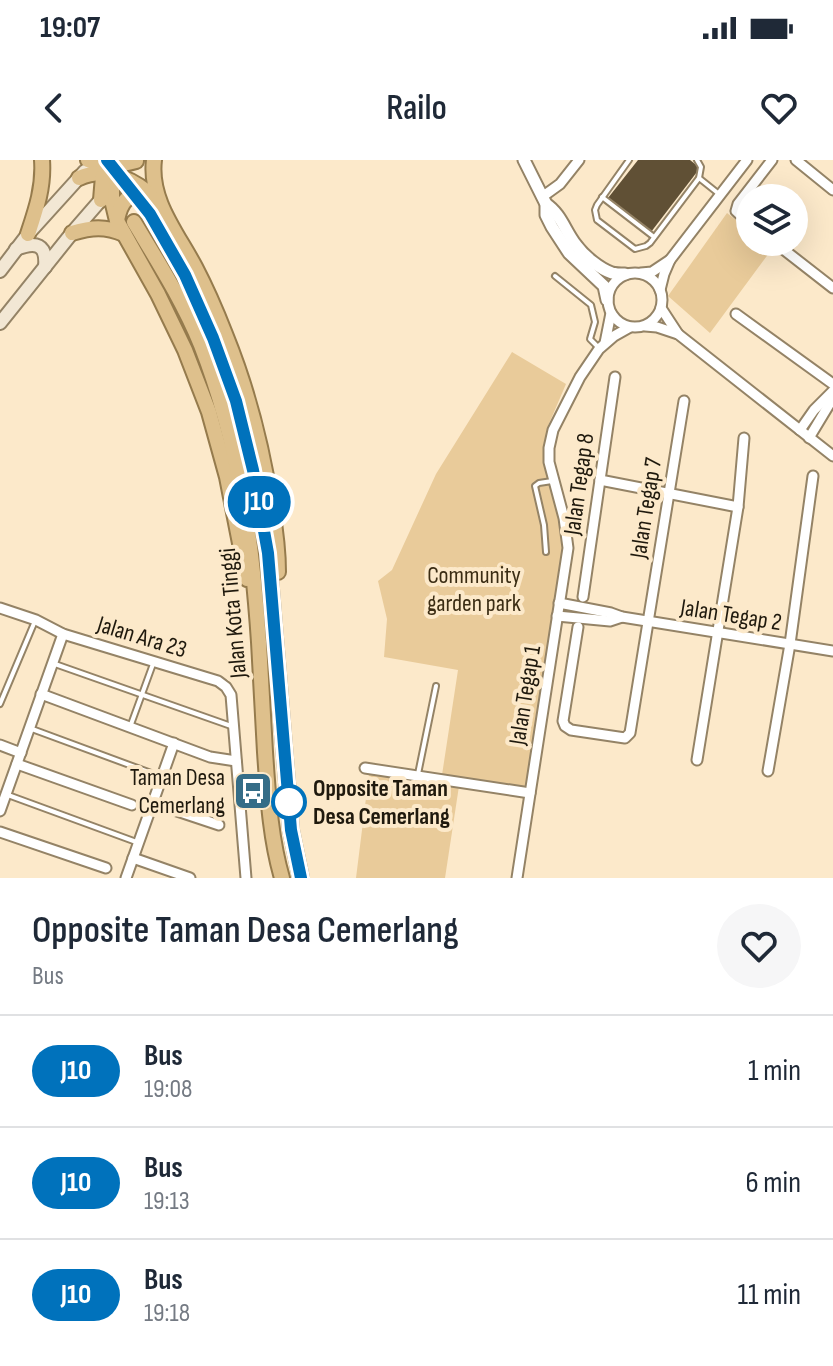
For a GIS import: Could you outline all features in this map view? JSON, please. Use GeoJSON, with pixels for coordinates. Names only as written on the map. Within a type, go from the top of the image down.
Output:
{"type":"FeatureCollection","features":[{"type":"Feature","properties":{"kind":"highway"},"geometry":{"type":"LineString","coordinates":[[28,234],[39,201],[42,160]]}},
{"type":"Feature","properties":{"kind":"highway"},"geometry":{"type":"LineString","coordinates":[[79,178],[136,160]]}},
{"type":"Feature","properties":{"kind":"highway"},"geometry":{"type":"LineString","coordinates":[[154,160],[154,197],[196,270],[226,335],[248,398],[266,470],[278,552],[276,638]]}},
{"type":"Feature","properties":{"kind":"highway"},"geometry":{"type":"LineString","coordinates":[[104,170],[154,197]]}},
{"type":"Feature","properties":{"kind":"highway","name":"Jalan Kota Tinggi"},"geometry":{"type":"LineString","coordinates":[[104,170],[113,209],[125,225],[185,350],[209,412],[227,477],[258,634],[268,794],[273,839],[282,878]]}},
{"type":"Feature","properties":{"kind":"highway"},"geometry":{"type":"LineString","coordinates":[[72,233],[91,227],[125,225],[123,201],[130,195],[140,193],[154,197]]}},
{"type":"Feature","properties":{"kind":"highway","name":"Jalan Kota Tinggi"},"geometry":{"type":"LineString","coordinates":[[150,214],[185,275],[213,338],[236,401],[253,470],[266,539],[291,830],[301,878]]}},
{"type":"Feature","properties":{"kind":"main road"},"geometry":{"type":"LineString","coordinates":[[0,323],[72,233],[104,170]]}},
{"type":"Feature","properties":{"kind":"main road"},"geometry":{"type":"LineString","coordinates":[[0,271],[28,234],[79,178]]}},
{"type":"Feature","properties":{"kind":"main road"},"geometry":{"type":"LineString","coordinates":[[16,249],[28,244],[40,247],[46,258],[45,267]]}},
{"type":"Feature","properties":{"kind":"street"},"geometry":{"type":"LineString","coordinates":[[524,160],[544,200],[546,215],[569,253],[604,286],[616,320],[630,327],[657,327],[678,334]]}},
{"type":"Feature","properties":{"kind":"street"},"geometry":{"type":"LineString","coordinates":[[544,200],[579,160]]}},
{"type":"Feature","properties":{"kind":"street"},"geometry":{"type":"LineString","coordinates":[[660,290],[670,260],[747,160]]}},
{"type":"Feature","properties":{"kind":"street"},"geometry":{"type":"LineString","coordinates":[[753,184],[772,160]]}},
{"type":"Feature","properties":{"kind":"street"},"geometry":{"type":"LineString","coordinates":[[796,160],[833,190]]}},
{"type":"Feature","properties":{"kind":"street"},"geometry":{"type":"LineString","coordinates":[[544,200],[555,210],[576,245],[600,267],[612,273],[652,272],[670,260]]}},
{"type":"Feature","properties":{"kind":"street"},"geometry":{"type":"LineString","coordinates":[[792,256],[833,288]]}},
{"type":"Feature","properties":{"kind":"street"},"geometry":{"type":"LineString","coordinates":[[641,273],[656,282],[662,298],[655,319],[645,326]]}},
{"type":"Feature","properties":{"kind":"street"},"geometry":{"type":"LineString","coordinates":[[607,300],[616,280],[625,274]]}},
{"type":"Feature","properties":{"kind":"street"},"geometry":{"type":"LineString","coordinates":[[661,308],[678,334],[833,456]]}},
{"type":"Feature","properties":{"kind":"street","name":"Jalan Tegap 1"},"geometry":{"type":"LineString","coordinates":[[517,878],[568,548],[568,533],[549,462],[549,448],[553,430],[580,377],[602,346],[611,313]]}},
{"type":"Feature","properties":{"kind":"street"},"geometry":{"type":"LineString","coordinates":[[736,314],[833,384]]}},
{"type":"Feature","properties":{"kind":"street","name":"Jalan Tegap 1"},"geometry":{"type":"LineString","coordinates":[[602,346],[630,327]]}},
{"type":"Feature","properties":{"kind":"street","name":"Jalan Tegap 8"},"geometry":{"type":"LineString","coordinates":[[583,597],[615,377]]}},
{"type":"Feature","properties":{"kind":"street"},"geometry":{"type":"LineString","coordinates":[[800,430],[833,391]]}},
{"type":"Feature","properties":{"kind":"street"},"geometry":{"type":"LineString","coordinates":[[809,438],[833,398]]}},
{"type":"Feature","properties":{"kind":"street","name":"Jalan Tegap 7"},"geometry":{"type":"LineString","coordinates":[[578,627],[563,721],[565,726],[571,730],[625,738],[630,733],[684,401]]}},
{"type":"Feature","properties":{"kind":"street"},"geometry":{"type":"LineString","coordinates":[[697,760],[738,507],[744,438]]}},
{"type":"Feature","properties":{"kind":"street"},"geometry":{"type":"LineString","coordinates":[[768,771],[790,644],[813,476]]}},
{"type":"Feature","properties":{"kind":"street"},"geometry":{"type":"LineString","coordinates":[[600,480],[738,507]]}},
{"type":"Feature","properties":{"kind":"street","name":"Jalan Tegap 2"},"geometry":{"type":"LineString","coordinates":[[559,603],[622,617],[833,651]]}},
{"type":"Feature","properties":{"kind":"street","name":"Jalan Ara 23"},"geometry":{"type":"LineString","coordinates":[[0,608],[36,620],[63,634],[218,681],[226,687],[231,695],[246,878]]}},
{"type":"Feature","properties":{"kind":"street","name":"Jalan Tegap 2"},"geometry":{"type":"LineString","coordinates":[[557,616],[610,621],[622,617]]}},
{"type":"Feature","properties":{"kind":"street"},"geometry":{"type":"LineString","coordinates":[[0,811],[63,634]]}},
{"type":"Feature","properties":{"kind":"street"},"geometry":{"type":"LineString","coordinates":[[41,694],[210,757],[236,761]]}},
{"type":"Feature","properties":{"kind":"street"},"geometry":{"type":"LineString","coordinates":[[126,878],[174,743]]}},
{"type":"Feature","properties":{"kind":"street"},"geometry":{"type":"LineString","coordinates":[[0,745],[21,753]]}},
{"type":"Feature","properties":{"kind":"street"},"geometry":{"type":"LineString","coordinates":[[17,764],[132,805]]}},
{"type":"Feature","properties":{"kind":"street"},"geometry":{"type":"LineString","coordinates":[[365,768],[530,793]]}},
{"type":"Feature","properties":{"kind":"street"},"geometry":{"type":"LineString","coordinates":[[153,803],[219,825]]}},
{"type":"Feature","properties":{"kind":"street"},"geometry":{"type":"LineString","coordinates":[[0,832],[106,868]]}},
{"type":"Feature","properties":{"kind":"street"},"geometry":{"type":"LineString","coordinates":[[133,858],[190,878]]}},
{"type":"Feature","properties":{"kind":"lane"},"geometry":{"type":"LineString","coordinates":[[629,160],[595,210],[597,220],[635,249],[646,246],[699,178],[701,167],[697,160]]}},
{"type":"Feature","properties":{"kind":"lane"},"geometry":{"type":"LineString","coordinates":[[699,178],[720,195]]}},
{"type":"Feature","properties":{"kind":"lane"},"geometry":{"type":"LineString","coordinates":[[602,197],[654,237]]}},
{"type":"Feature","properties":{"kind":"lane"},"geometry":{"type":"LineString","coordinates":[[555,276],[591,305],[595,322],[590,339],[602,346]]}},
{"type":"Feature","properties":{"kind":"lane"},"geometry":{"type":"LineString","coordinates":[[546,552],[544,525],[535,486],[554,480]]}},
{"type":"Feature","properties":{"kind":"lane"},"geometry":{"type":"LineString","coordinates":[[0,704],[36,620]]}},
{"type":"Feature","properties":{"kind":"lane"},"geometry":{"type":"LineString","coordinates":[[130,727],[154,661]]}},
{"type":"Feature","properties":{"kind":"lane"},"geometry":{"type":"LineString","coordinates":[[52,663],[233,726]]}},
{"type":"Feature","properties":{"kind":"lane"},"geometry":{"type":"LineString","coordinates":[[418,775],[436,686]]}},
{"type":"Feature","properties":{"kind":"lane"},"geometry":{"type":"LineString","coordinates":[[29,728],[162,777]]}},
{"type":"Feature","properties":{"kind":"lane"},"geometry":{"type":"LineString","coordinates":[[6,794],[139,843]]}},
{"type":"Feature","properties":{"kind":"green space"},"geometry":{"type":"Polygon","coordinates":[[[727,213],[736,220],[736,256],[767,256],[710,333],[668,296],[727,213]]]}},
{"type":"Feature","properties":{"kind":"green space","name":"Community garden park"},"geometry":{"type":"Polygon","coordinates":[[[512,352],[566,384],[548,426],[543,447],[562,534],[562,560],[527,788],[442,775],[458,670],[384,657],[387,619],[378,581],[392,570],[436,474],[512,352]]]}},
{"type":"Feature","properties":{"kind":"green space"},"geometry":{"type":"Polygon","coordinates":[[[369,774],[459,786],[445,878],[356,878],[369,774]]]}},
{"type":"Feature","properties":{"kind":"building"},"geometry":{"type":"Polygon","coordinates":[[[638,160],[690,160],[700,168],[651,232],[608,198],[638,160]]]}},
{"type":"Feature","properties":{"kind":"tunnel"},"geometry":{"type":"LineString","coordinates":[[127,185],[150,214]]}},
{"type":"Feature","properties":{"kind":"bus line","name":"J10"},"geometry":{"type":"LineString","coordinates":[[107,160],[150,214],[185,275],[236,401],[253,470],[268,553],[291,830],[301,878]]}},
{"type":"Feature","properties":{"kind":"place","name":"Taman Desa Cemerlang"},"geometry":{"type":"Point","coordinates":[253,791]}},
{"type":"Feature","properties":{"kind":"place","name":"Opposite Taman Desa Cemerlang"},"geometry":{"type":"Point","coordinates":[289,802]}}]}
